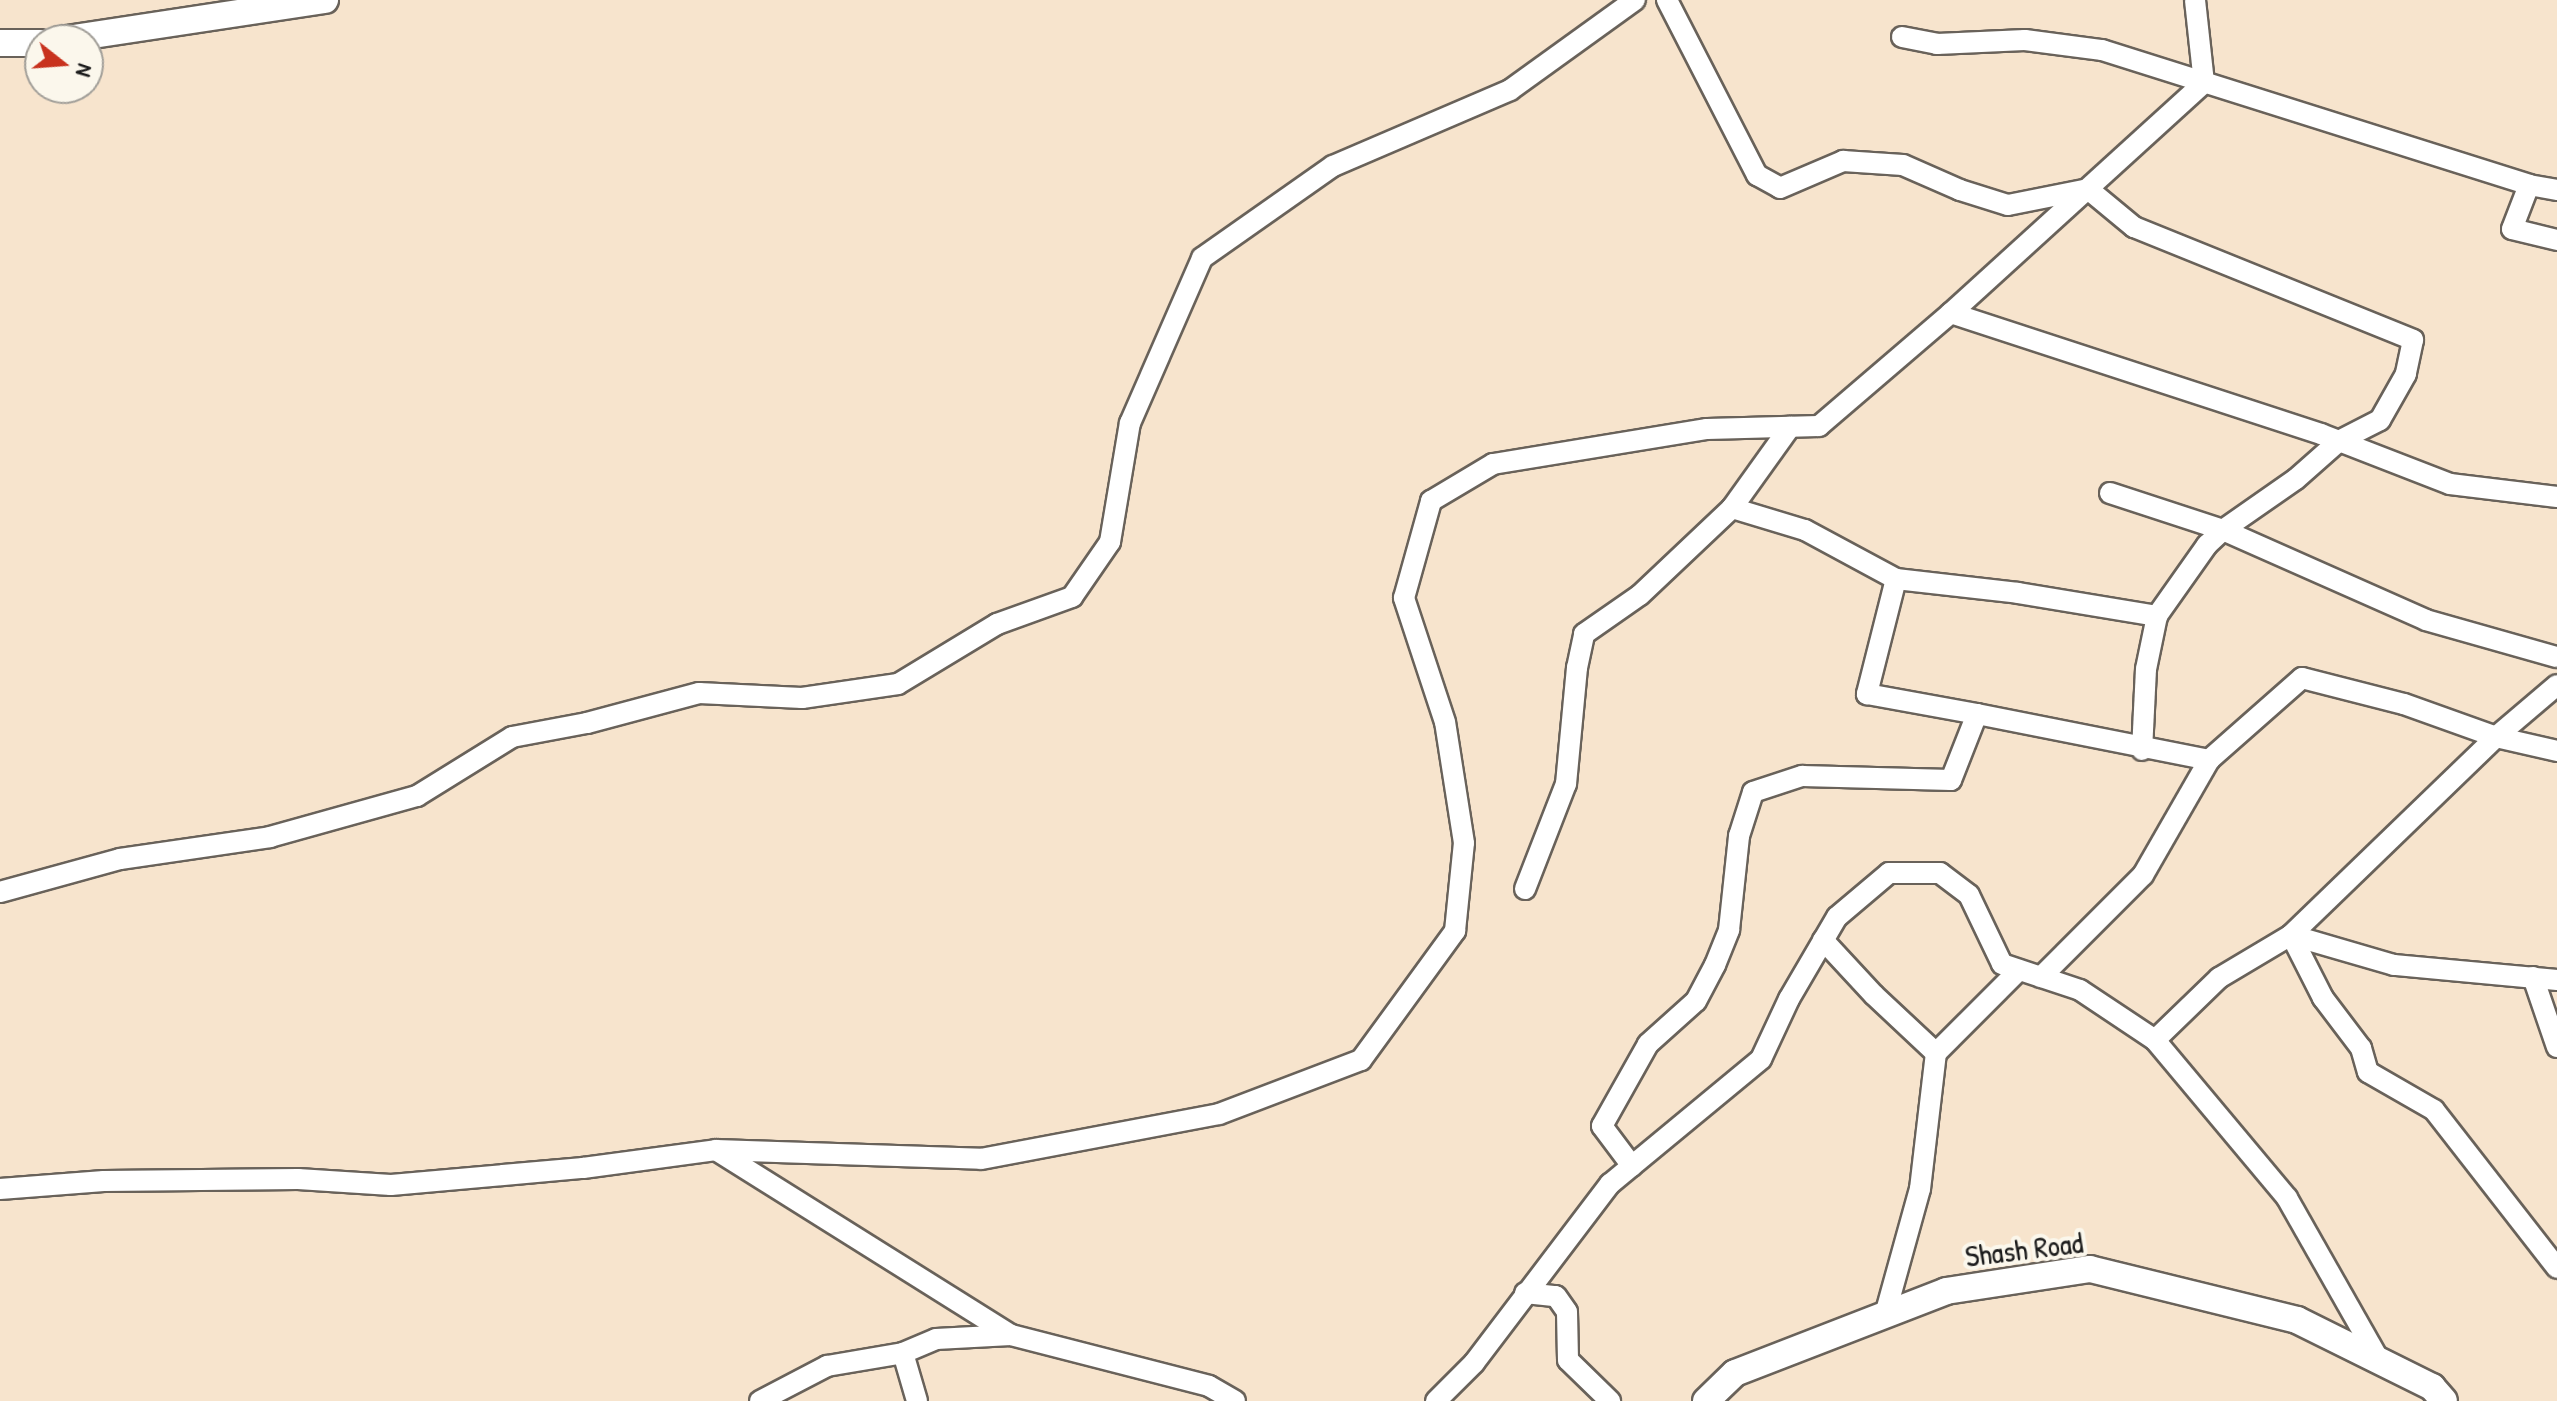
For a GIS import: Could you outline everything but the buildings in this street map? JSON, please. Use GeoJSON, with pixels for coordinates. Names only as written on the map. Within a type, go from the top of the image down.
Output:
{"type":"FeatureCollection","features":[{"type":"Feature","properties":{"kind":"street"},"geometry":{"type":"LineString","coordinates":[[104,33],[325,0]]}},
{"type":"Feature","properties":{"kind":"street"},"geometry":{"type":"LineString","coordinates":[[0,892],[120,859],[270,837],[417,796],[512,737],[587,723],[699,693],[802,698],[898,684],[997,624],[1072,597],[1110,542],[1130,423],[1202,258],[1333,166],[1510,90],[1635,0]]}},
{"type":"Feature","properties":{"kind":"street"},"geometry":{"type":"LineString","coordinates":[[1667,0],[1757,175],[1780,188],[1843,161],[1903,165],[1960,190],[2008,205],[2088,189]]}},
{"type":"Feature","properties":{"kind":"street"},"geometry":{"type":"LineString","coordinates":[[2195,0],[2204,83]]}},
{"type":"Feature","properties":{"kind":"street"},"geometry":{"type":"LineString","coordinates":[[1902,37],[1937,44],[2025,40],[2102,50],[2158,65],[2204,83],[2529,185],[2557,190]]}},
{"type":"Feature","properties":{"kind":"street"},"geometry":{"type":"LineString","coordinates":[[0,43],[24,43]]}},
{"type":"Feature","properties":{"kind":"street"},"geometry":{"type":"LineString","coordinates":[[0,1189],[119,1181],[298,1179],[391,1185],[583,1168],[716,1150],[981,1159],[1219,1114],[1361,1060],[1455,931],[1464,843],[1445,722],[1404,598],[1431,501],[1493,464],[1707,429],[1819,426],[1951,313],[2204,83]]}},
{"type":"Feature","properties":{"kind":"street"},"geometry":{"type":"LineString","coordinates":[[2529,185],[2512,229],[2557,240]]}},
{"type":"Feature","properties":{"kind":"street"},"geometry":{"type":"LineString","coordinates":[[2088,189],[2134,227],[2413,340],[2406,374],[2380,420],[2339,441],[2296,479],[2223,530],[2207,545],[2157,616],[2146,669],[2142,750]]}},
{"type":"Feature","properties":{"kind":"street"},"geometry":{"type":"LineString","coordinates":[[1951,313],[2339,441],[2450,484],[2557,497]]}},
{"type":"Feature","properties":{"kind":"street"},"geometry":{"type":"LineString","coordinates":[[1525,889],[1566,784],[1577,668],[1584,634],[1640,595],[1732,508],[1790,427]]}},
{"type":"Feature","properties":{"kind":"street"},"geometry":{"type":"LineString","coordinates":[[2110,493],[2223,530],[2426,620],[2557,657]]}},
{"type":"Feature","properties":{"kind":"street"},"geometry":{"type":"LineString","coordinates":[[1732,508],[1805,530],[1896,579],[2018,593],[2157,616]]}},
{"type":"Feature","properties":{"kind":"street"},"geometry":{"type":"LineString","coordinates":[[1896,579],[1867,694],[2142,750],[2209,760]]}},
{"type":"Feature","properties":{"kind":"street"},"geometry":{"type":"LineString","coordinates":[[2041,977],[2143,875],[2209,760],[2302,678],[2404,704],[2496,737],[2557,751]]}},
{"type":"Feature","properties":{"kind":"street"},"geometry":{"type":"LineString","coordinates":[[2155,1040],[2219,978],[2291,935],[2496,737],[2557,685]]}},
{"type":"Feature","properties":{"kind":"street"},"geometry":{"type":"LineString","coordinates":[[1632,1166],[1602,1126],[1648,1044],[1696,1001],[1715,965],[1729,930],[1739,836],[1753,792],[1802,776],[1951,780],[1977,714]]}},
{"type":"Feature","properties":{"kind":"street"},"geometry":{"type":"LineString","coordinates":[[1436,1401],[1474,1363],[1610,1184],[1761,1059],[1789,999],[1837,917],[1889,873],[1940,873],[1969,895],[2002,964],[2080,990],[2155,1040],[2287,1198],[2379,1360]]}},
{"type":"Feature","properties":{"kind":"street"},"geometry":{"type":"LineString","coordinates":[[2291,935],[2394,965],[2557,980]]}},
{"type":"Feature","properties":{"kind":"street"},"geometry":{"type":"LineString","coordinates":[[2291,935],[2323,998],[2361,1048],[2368,1072],[2434,1110],[2557,1268]]}},
{"type":"Feature","properties":{"kind":"street"},"geometry":{"type":"LineString","coordinates":[[1823,940],[1874,995],[1936,1053]]}},
{"type":"Feature","properties":{"kind":"street"},"geometry":{"type":"LineString","coordinates":[[1885,1315],[1920,1189],[1936,1053],[2019,970]]}},
{"type":"Feature","properties":{"kind":"street"},"geometry":{"type":"LineString","coordinates":[[2533,977],[2557,1047]]}},
{"type":"Feature","properties":{"kind":"street"},"geometry":{"type":"LineString","coordinates":[[716,1150],[1011,1335]]}},
{"type":"Feature","properties":{"kind":"street","name":"Shash Road"},"geometry":{"type":"LineString","coordinates":[[1706,1401],[1735,1373],[1946,1291],[2090,1269],[2297,1320],[2432,1387],[2444,1401]]}},
{"type":"Feature","properties":{"kind":"street"},"geometry":{"type":"LineString","coordinates":[[1525,1293],[1556,1296],[1567,1312],[1568,1360],[1610,1401]]}},
{"type":"Feature","properties":{"kind":"street"},"geometry":{"type":"LineString","coordinates":[[760,1401],[827,1366],[903,1353],[936,1339],[1011,1335],[1209,1386],[1235,1401]]}},
{"type":"Feature","properties":{"kind":"street"},"geometry":{"type":"LineString","coordinates":[[903,1353],[917,1401]]}}]}
